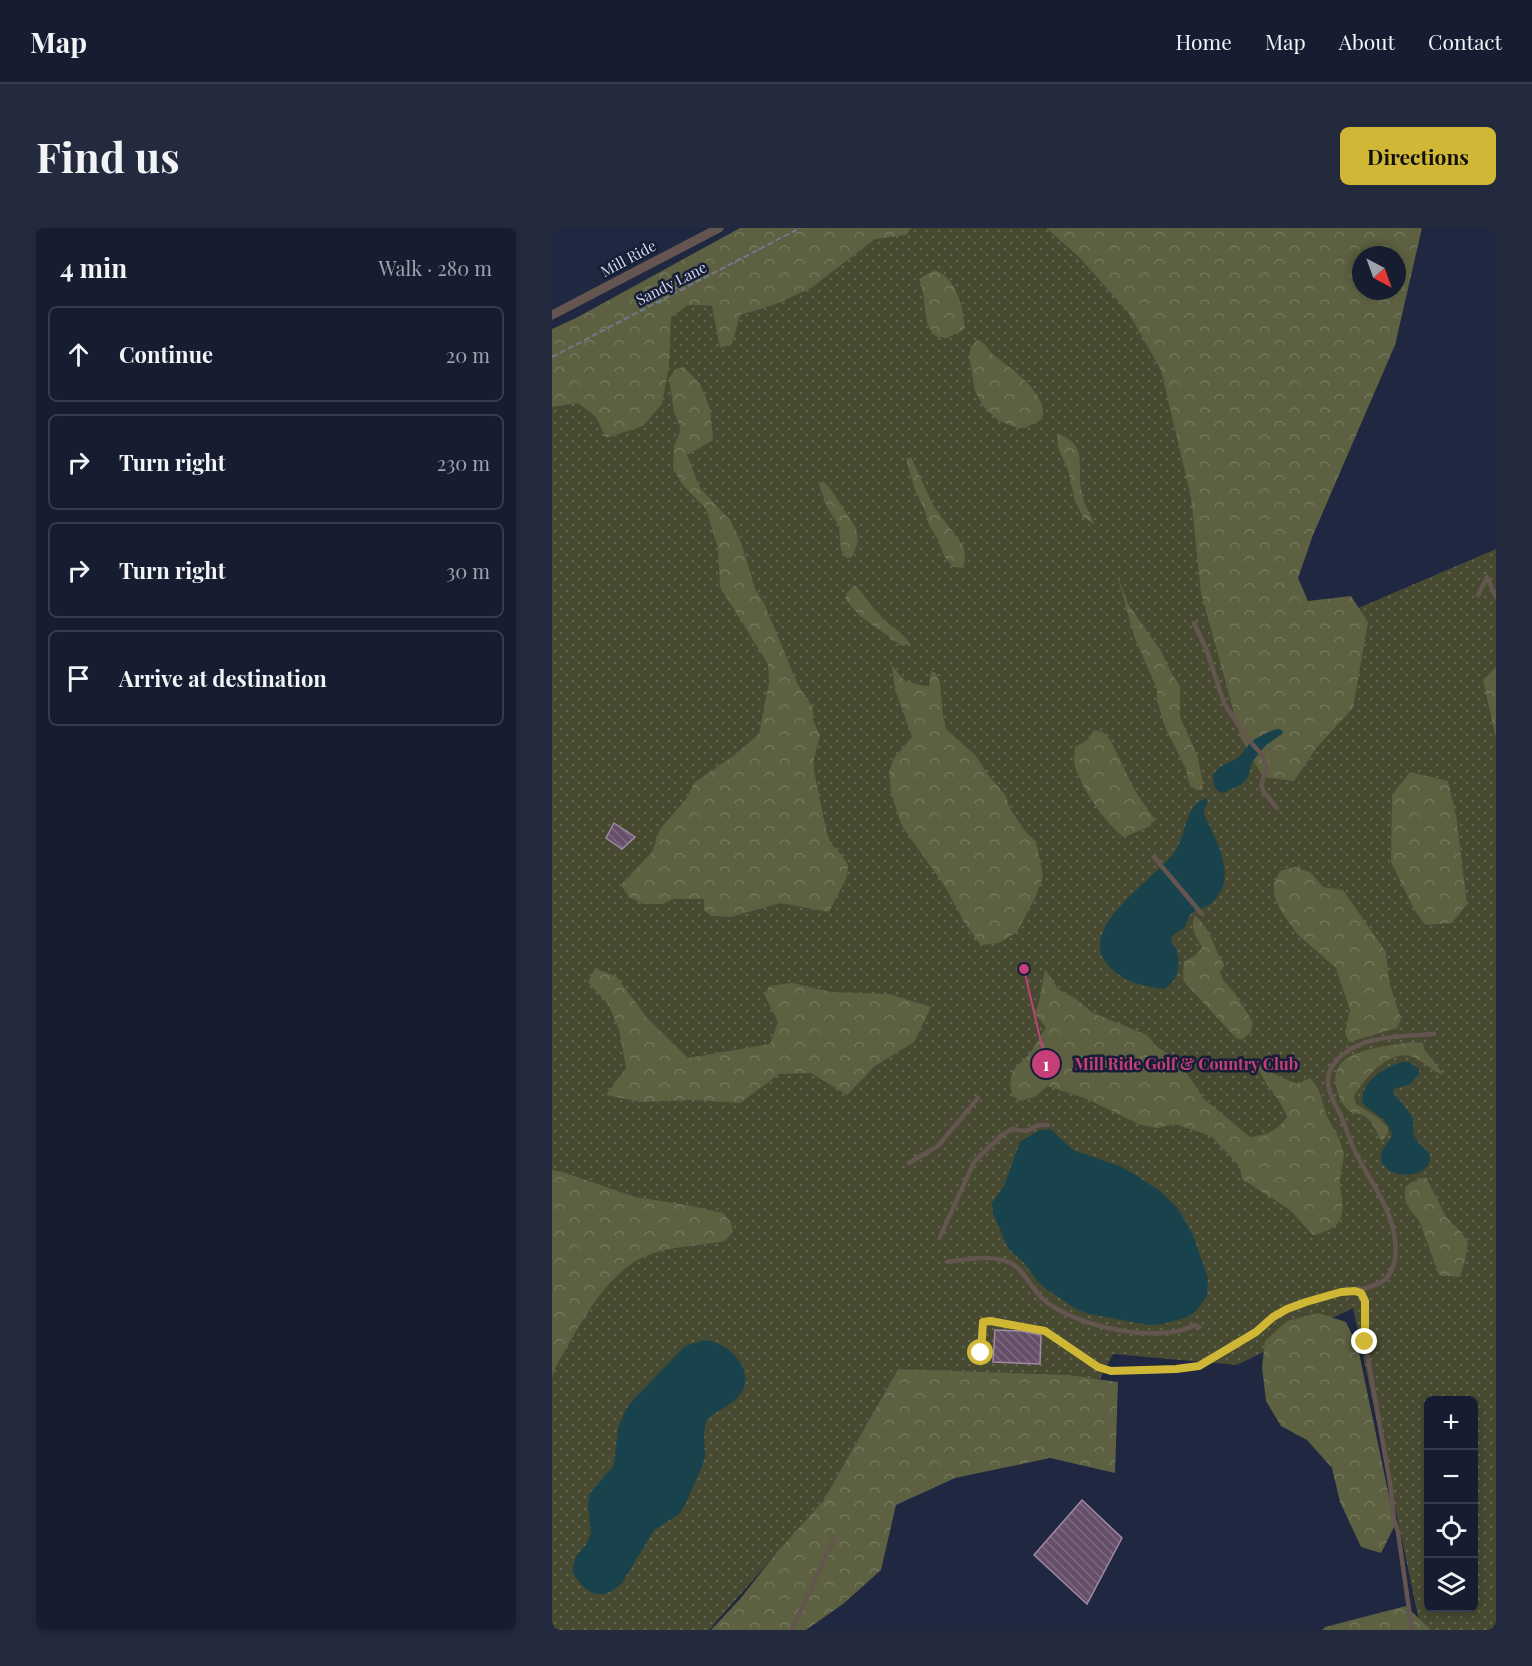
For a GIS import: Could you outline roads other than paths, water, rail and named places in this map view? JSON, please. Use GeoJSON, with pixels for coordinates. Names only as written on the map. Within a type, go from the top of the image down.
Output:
{"type":"FeatureCollection","features":[{"type":"Feature","properties":{"kind":"street","name":"Mill Ride"},"geometry":{"type":"LineString","coordinates":[[552,315],[719,228]]}},
{"type":"Feature","properties":{"kind":"lane"},"geometry":{"type":"LineString","coordinates":[[1478,595],[1487,577],[1496,597]]}},
{"type":"Feature","properties":{"kind":"lane"},"geometry":{"type":"LineString","coordinates":[[1194,623],[1207,651],[1224,703],[1247,738],[1263,756],[1267,767],[1261,785],[1276,808]]}},
{"type":"Feature","properties":{"kind":"lane"},"geometry":{"type":"LineString","coordinates":[[1154,857],[1201,913]]}},
{"type":"Feature","properties":{"kind":"lane"},"geometry":{"type":"LineString","coordinates":[[981,1353],[983,1322],[990,1321],[1045,1331],[1098,1367],[1111,1371],[1155,1371],[1199,1366],[1256,1332],[1273,1317],[1287,1309],[1326,1295],[1372,1287],[1386,1279],[1394,1265],[1396,1246],[1389,1215],[1370,1174],[1357,1155],[1331,1098],[1327,1079],[1331,1066],[1341,1055],[1363,1044],[1384,1037],[1434,1034]]}},
{"type":"Feature","properties":{"kind":"lane"},"geometry":{"type":"LineString","coordinates":[[909,1163],[938,1146],[978,1098]]}},
{"type":"Feature","properties":{"kind":"lane"},"geometry":{"type":"LineString","coordinates":[[940,1237],[971,1168],[979,1157],[1002,1135],[1012,1129],[1026,1131],[1039,1125],[1048,1125]]}},
{"type":"Feature","properties":{"kind":"lane"},"geometry":{"type":"LineString","coordinates":[[947,1262],[982,1258],[1004,1260],[1016,1266],[1037,1294],[1051,1306],[1115,1329],[1154,1334],[1185,1330],[1195,1325],[1199,1327]]}},
{"type":"Feature","properties":{"kind":"lane"},"geometry":{"type":"LineString","coordinates":[[1355,1291],[1361,1293],[1365,1301],[1365,1342],[1398,1532],[1412,1630]]}},
{"type":"Feature","properties":{"kind":"lane"},"geometry":{"type":"LineString","coordinates":[[792,1630],[832,1540]]}},
{"type":"Feature","properties":{"kind":"place","name":"Mill Ride Golf & Country Club"},"geometry":{"type":"Point","coordinates":[1024,969]}}]}
